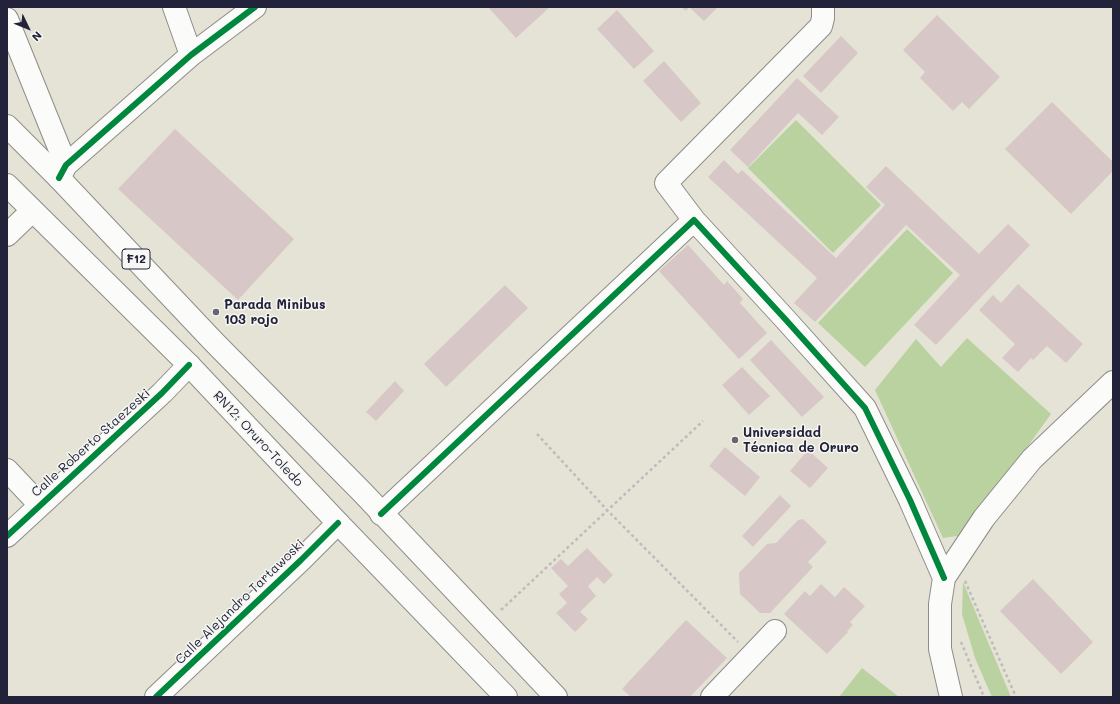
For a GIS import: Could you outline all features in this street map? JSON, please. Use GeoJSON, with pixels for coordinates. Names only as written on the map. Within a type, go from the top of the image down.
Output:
{"type":"FeatureCollection","features":[{"type":"Feature","properties":{"kind":"main road"},"geometry":{"type":"LineString","coordinates":[[174,7],[191,55]]}},
{"type":"Feature","properties":{"kind":"main road"},"geometry":{"type":"LineString","coordinates":[[7,19],[62,172],[191,55],[255,7]]}},
{"type":"Feature","properties":{"kind":"main road"},"geometry":{"type":"LineString","coordinates":[[823,7],[821,26],[666,183],[694,220],[865,408],[910,500],[953,576]]}},
{"type":"Feature","properties":{"kind":"main road","name":"F12"},"geometry":{"type":"LineString","coordinates":[[7,126],[62,172],[213,341],[363,493],[381,514],[556,697]]}},
{"type":"Feature","properties":{"kind":"main road","name":"RN12: Oruro-Toledo"},"geometry":{"type":"LineString","coordinates":[[7,185],[189,365],[338,523],[506,697]]}},
{"type":"Feature","properties":{"kind":"main road"},"geometry":{"type":"LineString","coordinates":[[7,235],[32,211]]}},
{"type":"Feature","properties":{"kind":"main road"},"geometry":{"type":"LineString","coordinates":[[381,514],[694,220]]}},
{"type":"Feature","properties":{"kind":"main road","name":"Calle Roberto Staezeski"},"geometry":{"type":"LineString","coordinates":[[7,536],[162,393],[189,365]]}},
{"type":"Feature","properties":{"kind":"main road"},"geometry":{"type":"LineString","coordinates":[[951,697],[940,649],[940,604],[953,576],[984,518],[1032,459],[1113,382]]}},
{"type":"Feature","properties":{"kind":"main road"},"geometry":{"type":"LineString","coordinates":[[7,470],[40,505]]}},
{"type":"Feature","properties":{"kind":"main road","name":"Calle Alejandro Tartawoski"},"geometry":{"type":"LineString","coordinates":[[156,697],[338,523]]}},
{"type":"Feature","properties":{"kind":"main road"},"geometry":{"type":"LineString","coordinates":[[712,697],[775,631]]}},
{"type":"Feature","properties":{"kind":"path"},"geometry":{"type":"LineString","coordinates":[[486,624],[703,421]]}},
{"type":"Feature","properties":{"kind":"path"},"geometry":{"type":"LineString","coordinates":[[536,434],[608,510],[740,644]]}},
{"type":"Feature","properties":{"kind":"path"},"geometry":{"type":"LineString","coordinates":[[953,576],[1016,697]]}},
{"type":"Feature","properties":{"kind":"path"},"geometry":{"type":"LineString","coordinates":[[958,635],[984,697]]}},
{"type":"Feature","properties":{"kind":"green space"},"geometry":{"type":"Polygon","coordinates":[[[796,120],[881,205],[833,253],[748,168],[796,120]]]}},
{"type":"Feature","properties":{"kind":"green space"},"geometry":{"type":"Polygon","coordinates":[[[907,229],[953,273],[865,367],[818,323],[907,229]]]}},
{"type":"Feature","properties":{"kind":"green space"},"geometry":{"type":"Polygon","coordinates":[[[967,338],[1051,414],[964,535],[943,538],[875,390],[916,339],[941,367],[967,338]]]}},
{"type":"Feature","properties":{"kind":"green space"},"geometry":{"type":"Polygon","coordinates":[[[963,582],[1011,697],[992,697],[975,658],[962,614],[963,582]]]}},
{"type":"Feature","properties":{"kind":"green space"},"geometry":{"type":"Polygon","coordinates":[[[862,668],[899,697],[839,697],[862,668]]]}},
{"type":"Feature","properties":{"kind":"building"},"geometry":{"type":"Polygon","coordinates":[[[488,7],[550,7],[516,38],[488,7]]]}},
{"type":"Feature","properties":{"kind":"building"},"geometry":{"type":"Polygon","coordinates":[[[681,7],[689,7],[686,11],[681,7]]]}},
{"type":"Feature","properties":{"kind":"building"},"geometry":{"type":"Polygon","coordinates":[[[689,7],[718,7],[704,21],[689,7]]]}},
{"type":"Feature","properties":{"kind":"building"},"geometry":{"type":"Polygon","coordinates":[[[617,10],[654,51],[634,69],[597,29],[617,10]]]}},
{"type":"Feature","properties":{"kind":"building"},"geometry":{"type":"Polygon","coordinates":[[[937,15],[1000,77],[969,109],[962,102],[953,111],[920,78],[925,72],[903,50],[937,15]]]}},
{"type":"Feature","properties":{"kind":"building"},"geometry":{"type":"Polygon","coordinates":[[[841,36],[858,53],[821,93],[803,76],[841,36]]]}},
{"type":"Feature","properties":{"kind":"building"},"geometry":{"type":"Polygon","coordinates":[[[664,61],[701,103],[681,122],[643,81],[664,61]]]}},
{"type":"Feature","properties":{"kind":"building"},"geometry":{"type":"Polygon","coordinates":[[[797,78],[839,117],[822,135],[798,113],[748,167],[730,150],[797,78]]]}},
{"type":"Feature","properties":{"kind":"building"},"geometry":{"type":"Polygon","coordinates":[[[1052,102],[1113,162],[1113,171],[1071,214],[1005,149],[1052,102]]]}},
{"type":"Feature","properties":{"kind":"building"},"geometry":{"type":"Polygon","coordinates":[[[175,129],[294,239],[238,300],[118,189],[175,129]]]}},
{"type":"Feature","properties":{"kind":"building"},"geometry":{"type":"Polygon","coordinates":[[[724,160],[738,174],[742,170],[836,258],[885,205],[866,187],[886,166],[979,254],[1008,224],[1030,245],[936,345],[914,325],[960,275],[906,225],[815,322],[794,303],[817,278],[708,177],[724,160]]]}},
{"type":"Feature","properties":{"kind":"building"},"geometry":{"type":"Polygon","coordinates":[[[688,245],[724,285],[727,281],[743,299],[740,303],[767,333],[739,359],[659,271],[688,245]]]}},
{"type":"Feature","properties":{"kind":"building"},"geometry":{"type":"Polygon","coordinates":[[[1018,284],[1083,344],[1066,363],[1047,346],[1033,360],[1031,358],[1018,372],[1002,358],[1015,344],[979,310],[993,295],[1001,303],[1018,284]]]}},
{"type":"Feature","properties":{"kind":"building"},"geometry":{"type":"Polygon","coordinates":[[[505,285],[528,308],[446,387],[424,364],[505,285]]]}},
{"type":"Feature","properties":{"kind":"building"},"geometry":{"type":"Polygon","coordinates":[[[771,340],[824,397],[802,417],[750,360],[771,340]]]}},
{"type":"Feature","properties":{"kind":"building"},"geometry":{"type":"Polygon","coordinates":[[[742,367],[770,396],[749,415],[722,385],[742,367]]]}},
{"type":"Feature","properties":{"kind":"building"},"geometry":{"type":"Polygon","coordinates":[[[395,381],[404,391],[376,421],[366,412],[395,381]]]}},
{"type":"Feature","properties":{"kind":"building"},"geometry":{"type":"Polygon","coordinates":[[[725,447],[760,477],[745,496],[709,466],[725,447]]]}},
{"type":"Feature","properties":{"kind":"building"},"geometry":{"type":"Polygon","coordinates":[[[808,450],[828,468],[810,488],[790,471],[808,450]]]}},
{"type":"Feature","properties":{"kind":"building"},"geometry":{"type":"Polygon","coordinates":[[[780,495],[791,506],[753,547],[742,536],[780,495]]]}},
{"type":"Feature","properties":{"kind":"building"},"geometry":{"type":"Polygon","coordinates":[[[803,519],[827,542],[808,562],[813,567],[770,613],[760,613],[740,594],[739,573],[767,544],[776,543],[798,520],[803,519]]]}},
{"type":"Feature","properties":{"kind":"building"},"geometry":{"type":"Polygon","coordinates":[[[587,548],[613,575],[604,584],[597,577],[588,586],[596,596],[580,612],[588,619],[575,632],[556,613],[567,603],[559,594],[568,586],[551,568],[561,559],[568,566],[587,548]]]}},
{"type":"Feature","properties":{"kind":"building"},"geometry":{"type":"Polygon","coordinates":[[[1033,579],[1093,642],[1061,674],[1000,611],[1033,579]]]}},
{"type":"Feature","properties":{"kind":"building"},"geometry":{"type":"Polygon","coordinates":[[[821,584],[835,597],[844,587],[865,606],[850,622],[853,625],[847,631],[848,632],[827,654],[784,614],[805,591],[810,596],[821,584]]]}},
{"type":"Feature","properties":{"kind":"building"},"geometry":{"type":"Polygon","coordinates":[[[686,620],[727,658],[690,697],[631,697],[622,689],[686,620]]]}},
{"type":"Feature","properties":{"kind":"cycle path"},"geometry":{"type":"LineString","coordinates":[[59,178],[66,165],[191,55],[255,7]]}},
{"type":"Feature","properties":{"kind":"cycle path"},"geometry":{"type":"LineString","coordinates":[[381,514],[694,220],[865,408],[910,500],[944,578]]}},
{"type":"Feature","properties":{"kind":"cycle path"},"geometry":{"type":"LineString","coordinates":[[7,536],[162,393],[189,365]]}},
{"type":"Feature","properties":{"kind":"cycle path"},"geometry":{"type":"LineString","coordinates":[[156,697],[338,523]]}},
{"type":"Feature","properties":{"kind":"place","name":"Parada Minibus 103 rojo"},"geometry":{"type":"Point","coordinates":[216,312]}},
{"type":"Feature","properties":{"kind":"place","name":"Universidad Técnica de Oruro"},"geometry":{"type":"Point","coordinates":[735,440]}}]}
